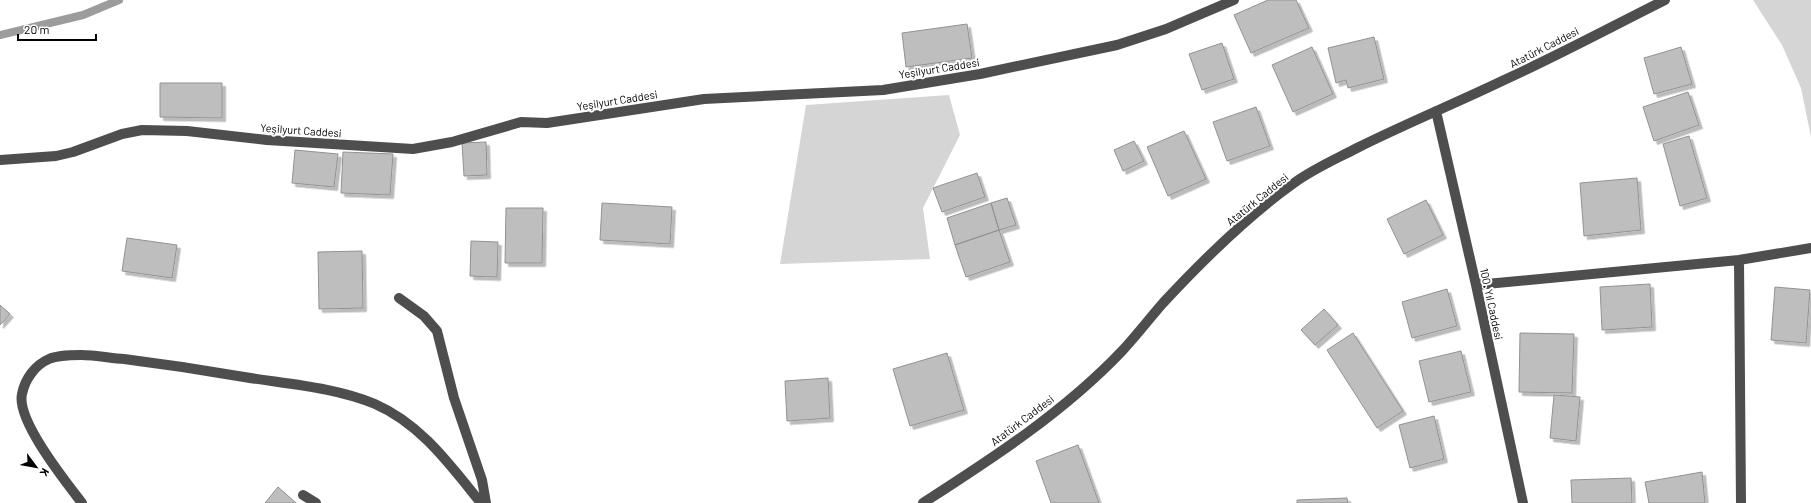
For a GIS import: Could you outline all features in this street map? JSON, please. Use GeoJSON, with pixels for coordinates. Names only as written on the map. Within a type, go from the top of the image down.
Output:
{"type":"FeatureCollection","features":[{"type":"Feature","properties":{"kind":"street","name":"Yeşilyurt Caddesi"},"geometry":{"type":"LineString","coordinates":[[0,160],[56,156],[73,152],[122,134],[142,130],[187,130],[267,140],[412,149],[452,142],[521,122],[547,123],[704,99],[883,90],[980,74],[1117,45],[1166,29],[1234,0]]}},
{"type":"Feature","properties":{"kind":"street","name":"Atatürk Caddesi"},"geometry":{"type":"LineString","coordinates":[[924,503],[1005,450],[1049,416],[1084,386],[1121,352],[1164,303],[1215,250],[1262,207],[1296,182],[1329,163],[1436,111],[1504,81],[1665,0]]}},
{"type":"Feature","properties":{"kind":"street","name":"100. Yıl Caddesi"},"geometry":{"type":"LineString","coordinates":[[1436,111],[1476,285],[1523,503]]}},
{"type":"Feature","properties":{"kind":"street"},"geometry":{"type":"LineString","coordinates":[[1476,285],[1739,260],[1811,248]]}},
{"type":"Feature","properties":{"kind":"street"},"geometry":{"type":"LineString","coordinates":[[1739,260],[1741,503]]}},
{"type":"Feature","properties":{"kind":"street"},"geometry":{"type":"LineString","coordinates":[[399,298],[424,316],[436,331],[454,398],[482,480],[486,503]]}},
{"type":"Feature","properties":{"kind":"street"},"geometry":{"type":"LineString","coordinates":[[82,503],[58,471],[26,419],[21,406],[21,394],[25,384],[29,375],[38,366],[48,359],[81,355],[162,364],[320,389],[375,404],[406,422],[421,433],[446,460],[481,503]]}},
{"type":"Feature","properties":{"kind":"street"},"geometry":{"type":"LineString","coordinates":[[303,495],[316,503]]}},
{"type":"Feature","properties":{"kind":"shaded area"},"geometry":{"type":"Polygon","coordinates":[[[1753,0],[1811,0],[1811,137],[1801,88],[1782,45],[1753,0]]]}},
{"type":"Feature","properties":{"kind":"shaded area"},"geometry":{"type":"Polygon","coordinates":[[[949,95],[960,135],[923,208],[930,259],[780,264],[806,105],[949,95]]]}},
{"type":"Feature","properties":{"kind":"building"},"geometry":{"type":"Polygon","coordinates":[[[1268,0],[1296,0],[1309,28],[1251,53],[1234,15],[1268,0]]]}},
{"type":"Feature","properties":{"kind":"building"},"geometry":{"type":"Polygon","coordinates":[[[967,24],[972,58],[906,67],[902,33],[967,24]]]}},
{"type":"Feature","properties":{"kind":"building"},"geometry":{"type":"Polygon","coordinates":[[[1374,37],[1384,79],[1348,88],[1346,80],[1336,83],[1328,48],[1374,37]]]}},
{"type":"Feature","properties":{"kind":"building"},"geometry":{"type":"Polygon","coordinates":[[[1222,43],[1234,79],[1202,90],[1189,54],[1222,43]]]}},
{"type":"Feature","properties":{"kind":"building"},"geometry":{"type":"Polygon","coordinates":[[[1312,47],[1333,94],[1293,112],[1272,65],[1312,47]]]}},
{"type":"Feature","properties":{"kind":"building"},"geometry":{"type":"Polygon","coordinates":[[[1681,47],[1692,84],[1654,94],[1644,58],[1681,47]]]}},
{"type":"Feature","properties":{"kind":"building"},"geometry":{"type":"Polygon","coordinates":[[[160,83],[222,83],[222,118],[160,117],[160,83]]]}},
{"type":"Feature","properties":{"kind":"building"},"geometry":{"type":"Polygon","coordinates":[[[1688,92],[1699,125],[1654,141],[1643,107],[1688,92]]]}},
{"type":"Feature","properties":{"kind":"building"},"geometry":{"type":"Polygon","coordinates":[[[1256,107],[1270,146],[1227,161],[1213,122],[1256,107]]]}},
{"type":"Feature","properties":{"kind":"building"},"geometry":{"type":"Polygon","coordinates":[[[1184,131],[1206,179],[1168,196],[1147,147],[1184,131]]]}},
{"type":"Feature","properties":{"kind":"building"},"geometry":{"type":"Polygon","coordinates":[[[1689,136],[1707,198],[1680,206],[1663,144],[1689,136]]]}},
{"type":"Feature","properties":{"kind":"building"},"geometry":{"type":"Polygon","coordinates":[[[1134,141],[1144,161],[1123,171],[1114,150],[1134,141]]]}},
{"type":"Feature","properties":{"kind":"building"},"geometry":{"type":"Polygon","coordinates":[[[486,142],[487,175],[464,176],[462,143],[486,142]]]}},
{"type":"Feature","properties":{"kind":"building"},"geometry":{"type":"Polygon","coordinates":[[[295,150],[338,154],[334,187],[292,183],[295,150]]]}},
{"type":"Feature","properties":{"kind":"building"},"geometry":{"type":"Polygon","coordinates":[[[343,152],[393,154],[390,195],[341,193],[343,152]]]}},
{"type":"Feature","properties":{"kind":"building"},"geometry":{"type":"Polygon","coordinates":[[[977,173],[985,197],[942,212],[933,188],[977,173]]]}},
{"type":"Feature","properties":{"kind":"building"},"geometry":{"type":"Polygon","coordinates":[[[1637,178],[1641,230],[1584,236],[1580,183],[1637,178]]]}},
{"type":"Feature","properties":{"kind":"building"},"geometry":{"type":"Polygon","coordinates":[[[1007,198],[1016,225],[999,230],[991,203],[1007,198]]]}},
{"type":"Feature","properties":{"kind":"building"},"geometry":{"type":"Polygon","coordinates":[[[1426,200],[1443,235],[1404,254],[1387,219],[1426,200]]]}},
{"type":"Feature","properties":{"kind":"building"},"geometry":{"type":"Polygon","coordinates":[[[602,203],[672,207],[670,244],[600,240],[602,203]]]}},
{"type":"Feature","properties":{"kind":"building"},"geometry":{"type":"Polygon","coordinates":[[[991,203],[999,230],[955,245],[947,218],[991,203]]]}},
{"type":"Feature","properties":{"kind":"building"},"geometry":{"type":"Polygon","coordinates":[[[506,208],[543,208],[542,263],[505,263],[506,208]]]}},
{"type":"Feature","properties":{"kind":"building"},"geometry":{"type":"Polygon","coordinates":[[[999,230],[1010,262],[966,277],[955,245],[999,230]]]}},
{"type":"Feature","properties":{"kind":"building"},"geometry":{"type":"Polygon","coordinates":[[[127,238],[177,245],[172,278],[122,271],[127,238]]]}},
{"type":"Feature","properties":{"kind":"building"},"geometry":{"type":"Polygon","coordinates":[[[471,241],[498,242],[497,277],[470,276],[471,241]]]}},
{"type":"Feature","properties":{"kind":"building"},"geometry":{"type":"Polygon","coordinates":[[[362,251],[363,308],[319,309],[318,252],[362,251]]]}},
{"type":"Feature","properties":{"kind":"building"},"geometry":{"type":"Polygon","coordinates":[[[1650,284],[1652,327],[1602,330],[1600,287],[1650,284]]]}},
{"type":"Feature","properties":{"kind":"building"},"geometry":{"type":"Polygon","coordinates":[[[1775,287],[1810,290],[1806,343],[1771,340],[1775,287]]]}},
{"type":"Feature","properties":{"kind":"building"},"geometry":{"type":"Polygon","coordinates":[[[1447,289],[1457,326],[1412,338],[1402,302],[1447,289]]]}},
{"type":"Feature","properties":{"kind":"building"},"geometry":{"type":"Polygon","coordinates":[[[0,305],[10,314],[0,325],[0,305]]]}},
{"type":"Feature","properties":{"kind":"building"},"geometry":{"type":"Polygon","coordinates":[[[1324,309],[1338,325],[1315,345],[1301,330],[1324,309]]]}},
{"type":"Feature","properties":{"kind":"building"},"geometry":{"type":"Polygon","coordinates":[[[1353,333],[1403,411],[1377,428],[1327,350],[1353,333]]]}},
{"type":"Feature","properties":{"kind":"building"},"geometry":{"type":"Polygon","coordinates":[[[1520,333],[1574,334],[1572,393],[1519,392],[1520,333]]]}},
{"type":"Feature","properties":{"kind":"building"},"geometry":{"type":"Polygon","coordinates":[[[1461,351],[1471,392],[1429,402],[1419,361],[1461,351]]]}},
{"type":"Feature","properties":{"kind":"building"},"geometry":{"type":"Polygon","coordinates":[[[947,353],[964,410],[910,426],[893,369],[947,353]]]}},
{"type":"Feature","properties":{"kind":"building"},"geometry":{"type":"Polygon","coordinates":[[[828,378],[830,418],[787,421],[785,381],[828,378]]]}},
{"type":"Feature","properties":{"kind":"building"},"geometry":{"type":"Polygon","coordinates":[[[1554,395],[1580,397],[1576,441],[1550,438],[1554,395]]]}},
{"type":"Feature","properties":{"kind":"building"},"geometry":{"type":"Polygon","coordinates":[[[1434,416],[1444,459],[1410,468],[1399,425],[1434,416]]]}},
{"type":"Feature","properties":{"kind":"building"},"geometry":{"type":"Polygon","coordinates":[[[1078,445],[1099,503],[1051,503],[1036,461],[1078,445]]]}},
{"type":"Feature","properties":{"kind":"building"},"geometry":{"type":"Polygon","coordinates":[[[1702,472],[1705,503],[1649,503],[1645,482],[1702,472]]]}},
{"type":"Feature","properties":{"kind":"building"},"geometry":{"type":"Polygon","coordinates":[[[1631,478],[1632,503],[1572,503],[1571,480],[1631,478]]]}},
{"type":"Feature","properties":{"kind":"building"},"geometry":{"type":"Polygon","coordinates":[[[278,487],[296,503],[265,503],[278,487]]]}},
{"type":"Feature","properties":{"kind":"building"},"geometry":{"type":"Polygon","coordinates":[[[1347,498],[1348,503],[1297,503],[1297,500],[1347,498]]]}},
{"type":"Feature","properties":{"kind":"waterway"},"geometry":{"type":"LineString","coordinates":[[0,35],[83,15],[119,0]]}}]}
